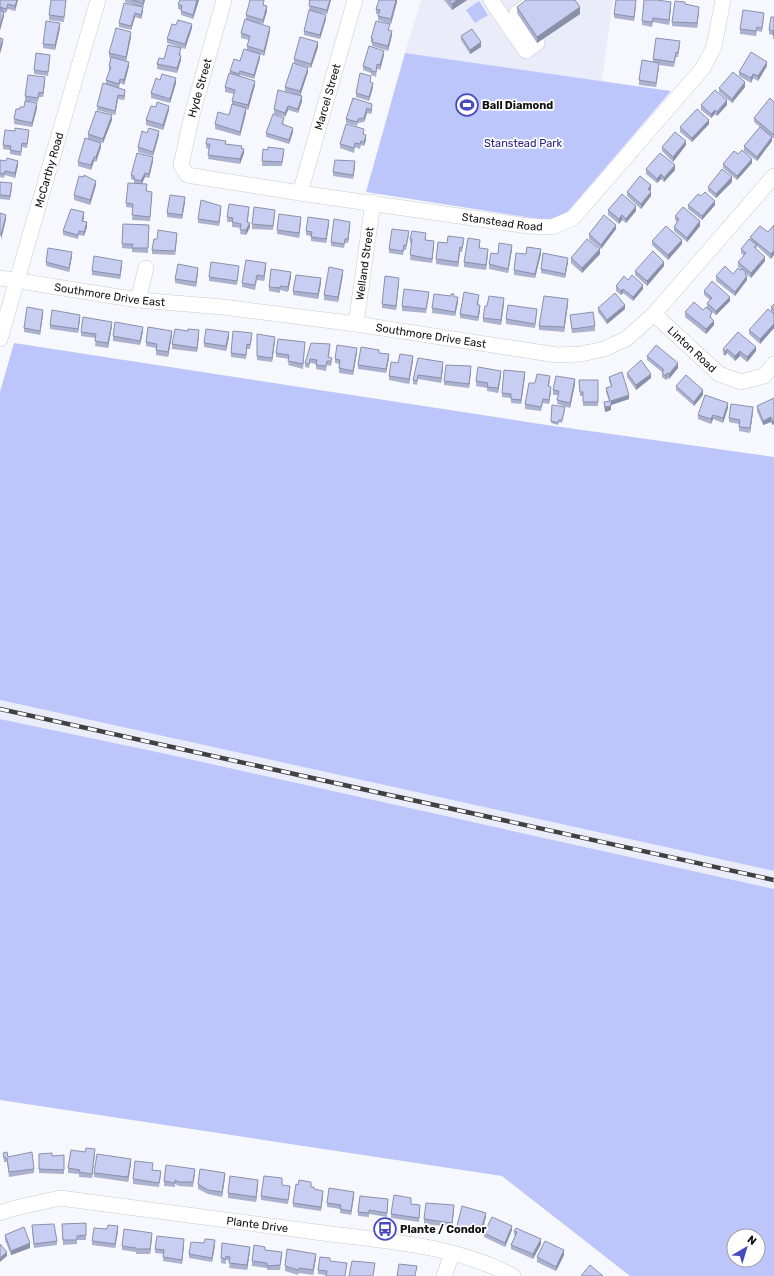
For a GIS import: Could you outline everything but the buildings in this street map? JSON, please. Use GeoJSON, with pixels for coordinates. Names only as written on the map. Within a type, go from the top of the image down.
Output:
{"type":"FeatureCollection","features":[{"type":"Feature","properties":{"kind":"street","name":"McCarthy Road"},"geometry":{"type":"LineString","coordinates":[[0,339],[98,0]]}},
{"type":"Feature","properties":{"kind":"street","name":"Hyde Street"},"geometry":{"type":"LineString","coordinates":[[187,175],[181,166],[182,157],[192,114],[224,0]]}},
{"type":"Feature","properties":{"kind":"street","name":"Marcel Street"},"geometry":{"type":"LineString","coordinates":[[300,193],[355,0]]}},
{"type":"Feature","properties":{"kind":"street"},"geometry":{"type":"LineString","coordinates":[[491,0],[526,51],[537,43],[517,13],[536,0]]}},
{"type":"Feature","properties":{"kind":"street","name":"Stanstead Road"},"geometry":{"type":"LineString","coordinates":[[187,175],[528,226],[552,227],[573,218],[703,68],[714,47],[723,0]]}},
{"type":"Feature","properties":{"kind":"street","name":"Southmore Drive East"},"geometry":{"type":"LineString","coordinates":[[0,278],[138,300],[223,307],[356,324],[557,355],[581,354],[604,349],[626,339],[654,314],[774,176]]}},
{"type":"Feature","properties":{"kind":"street","name":"Welland Street"},"geometry":{"type":"LineString","coordinates":[[356,324],[373,202]]}},
{"type":"Feature","properties":{"kind":"street"},"geometry":{"type":"LineString","coordinates":[[138,300],[146,268]]}},
{"type":"Feature","properties":{"kind":"street","name":"Linton Road"},"geometry":{"type":"LineString","coordinates":[[654,314],[719,374],[741,382],[764,376],[774,364]]}},
{"type":"Feature","properties":{"kind":"street","name":"Plante Drive"},"geometry":{"type":"LineString","coordinates":[[0,1214],[15,1208],[60,1198],[393,1242],[452,1254],[492,1265],[513,1276]]}},
{"type":"Feature","properties":{"kind":"street"},"geometry":{"type":"LineString","coordinates":[[444,1276],[452,1254]]}},
{"type":"Feature","properties":{"kind":"shaded area"},"geometry":{"type":"Polygon","coordinates":[[[421,0],[613,0],[602,81],[405,53],[421,0]]]}},
{"type":"Feature","properties":{"kind":"shaded area"},"geometry":{"type":"Polygon","coordinates":[[[0,700],[774,871],[774,889],[162,753],[0,719],[0,700]]]}},
{"type":"Feature","properties":{"kind":"green space"},"geometry":{"type":"Polygon","coordinates":[[[479,1],[488,15],[475,23],[466,10],[479,1]]]}},
{"type":"Feature","properties":{"kind":"green space","name":"Stanstead Park"},"geometry":{"type":"Polygon","coordinates":[[[405,53],[671,91],[564,216],[545,220],[366,192],[405,53]]]}},
{"type":"Feature","properties":{"kind":"green space"},"geometry":{"type":"Polygon","coordinates":[[[14,343],[547,425],[774,457],[774,871],[0,700],[0,392],[14,343]]]}},
{"type":"Feature","properties":{"kind":"green space"},"geometry":{"type":"Polygon","coordinates":[[[0,719],[162,753],[774,889],[774,1276],[630,1276],[502,1176],[0,1100],[0,719]]]}},
{"type":"Feature","properties":{"kind":"railway"},"geometry":{"type":"LineString","coordinates":[[0,709],[774,880]]}},
{"type":"Feature","properties":{"kind":"place","name":"Ball Diamond"},"geometry":{"type":"Point","coordinates":[467,105]}},
{"type":"Feature","properties":{"kind":"place","name":"Plante / Condor"},"geometry":{"type":"Point","coordinates":[385,1229]}}]}
